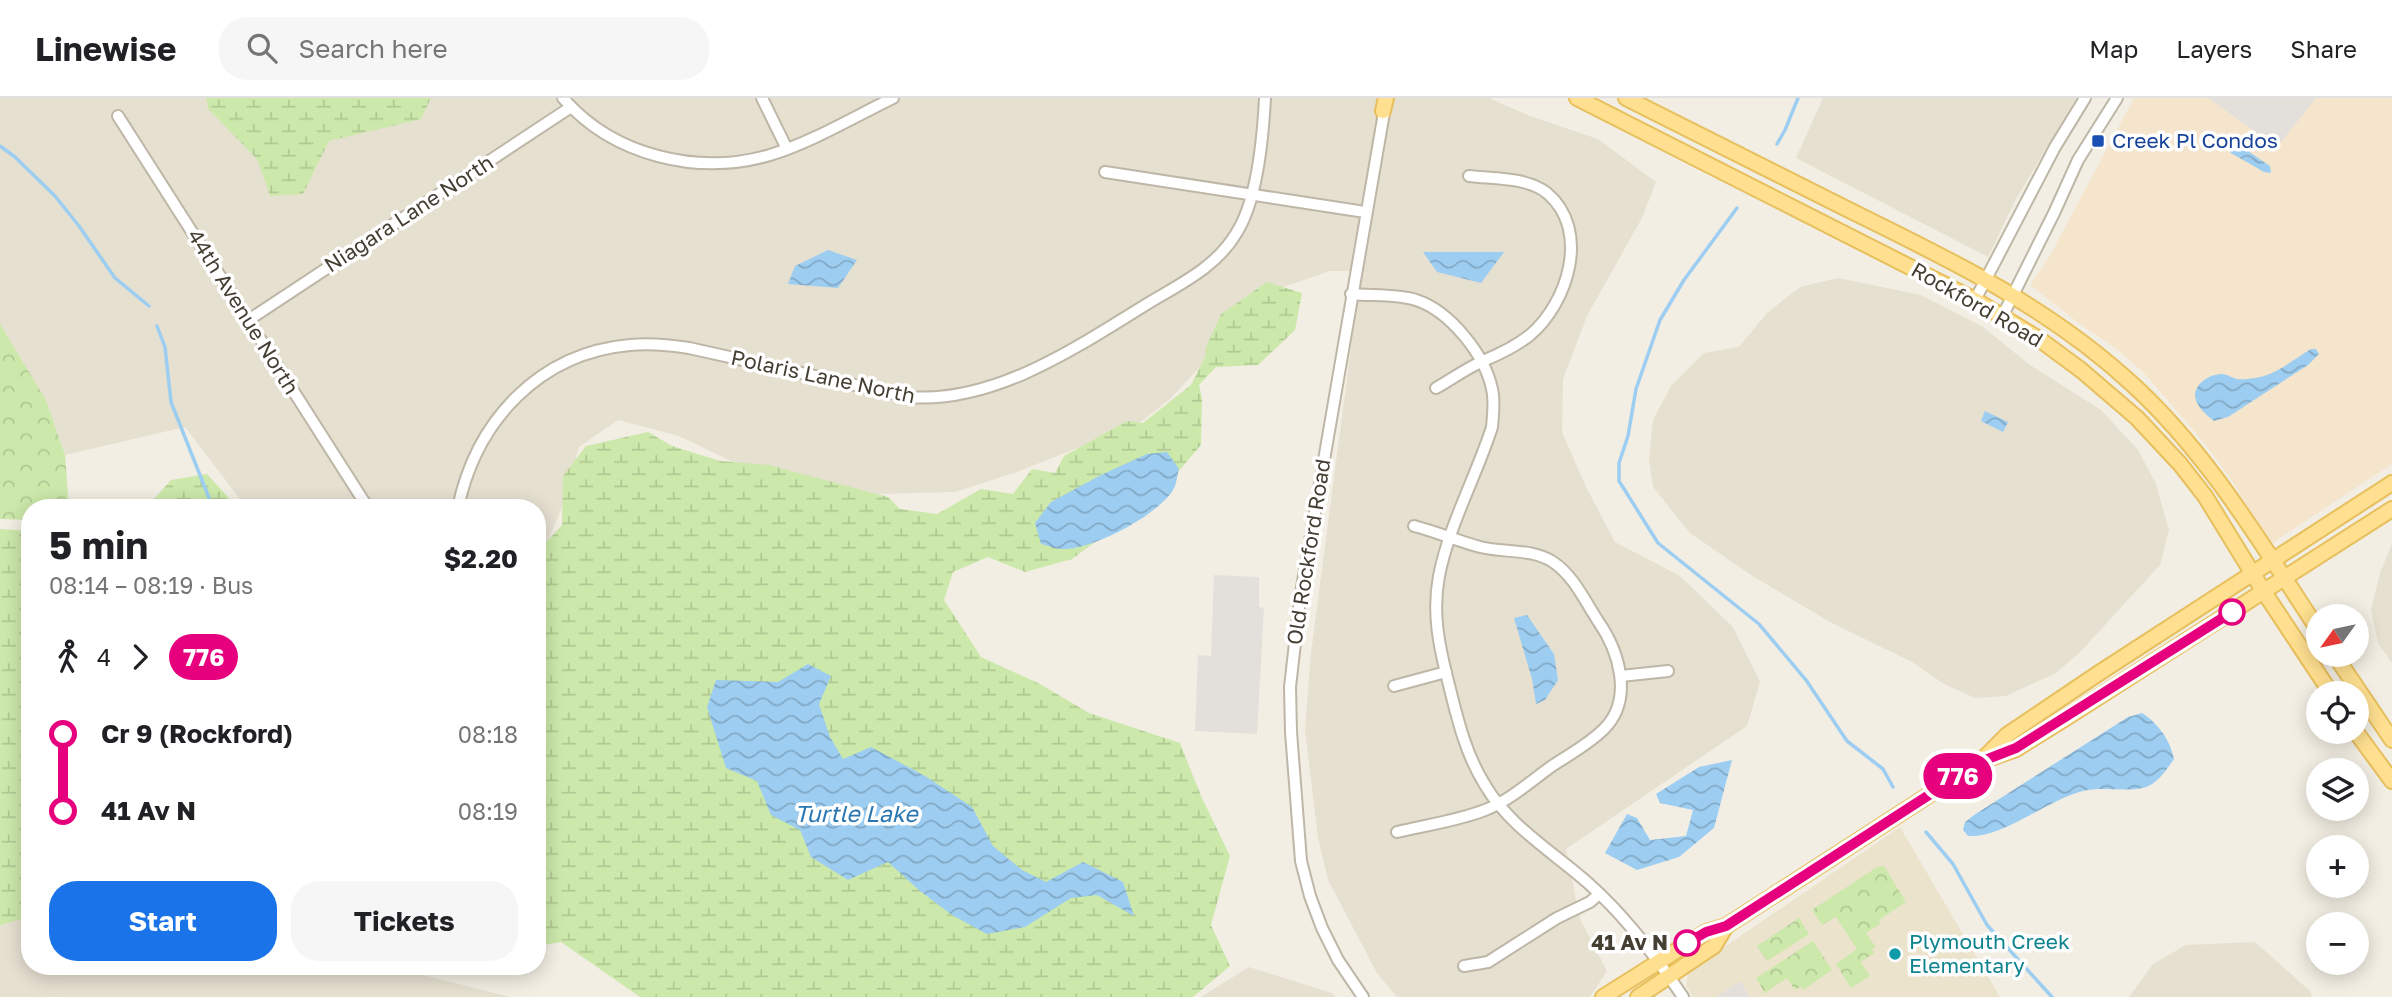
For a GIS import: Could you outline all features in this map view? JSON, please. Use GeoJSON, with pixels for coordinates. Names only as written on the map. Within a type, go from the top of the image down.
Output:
{"type":"FeatureCollection","features":[{"type":"Feature","properties":{"kind":"main road","name":"Rockford Road"},"geometry":{"type":"LineString","coordinates":[[1577,98],[1976,300],[2003,315],[2081,370],[2137,418],[2180,464],[2323,681]]}},
{"type":"Feature","properties":{"kind":"main road","name":"Rockford Road"},"geometry":{"type":"LineString","coordinates":[[1626,98],[1932,250],[2055,321],[2094,351],[2157,408],[2210,468],[2306,612]]}},
{"type":"Feature","properties":{"kind":"main road"},"geometry":{"type":"LineString","coordinates":[[1980,762],[2007,735],[2392,483]]}},
{"type":"Feature","properties":{"kind":"main road"},"geometry":{"type":"LineString","coordinates":[[1603,997],[1706,932],[1726,926],[1980,762],[2016,748],[2264,593],[2392,509]]}},
{"type":"Feature","properties":{"kind":"main road"},"geometry":{"type":"LineString","coordinates":[[2343,667],[2392,740]]}},
{"type":"Feature","properties":{"kind":"main road"},"geometry":{"type":"LineString","coordinates":[[2365,744],[2392,781]]}},
{"type":"Feature","properties":{"kind":"main road"},"geometry":{"type":"LineString","coordinates":[[1638,997],[1714,946],[1726,926]]}},
{"type":"Feature","properties":{"kind":"street"},"geometry":{"type":"LineString","coordinates":[[762,98],[787,149]]}},
{"type":"Feature","properties":{"kind":"street"},"geometry":{"type":"LineString","coordinates":[[567,102],[594,126],[621,142],[649,154],[679,162],[709,163],[740,162],[787,149],[893,98]]}},
{"type":"Feature","properties":{"kind":"street","name":"Polaris Lane North"},"geometry":{"type":"LineString","coordinates":[[460,499],[469,466],[500,413],[522,391],[546,373],[600,350],[630,344],[689,348],[928,399],[966,393],[1009,379],[1073,349],[1196,274],[1227,249],[1247,214],[1252,195],[1265,98]]}},
{"type":"Feature","properties":{"kind":"street"},"geometry":{"type":"LineString","coordinates":[[1976,300],[2055,147],[2085,98]]}},
{"type":"Feature","properties":{"kind":"street"},"geometry":{"type":"LineString","coordinates":[[2003,315],[2078,160],[2117,98]]}},
{"type":"Feature","properties":{"kind":"street","name":"Niagara Lane North"},"geometry":{"type":"LineString","coordinates":[[247,321],[567,102]]}},
{"type":"Feature","properties":{"kind":"street","name":"Old Rockford Road"},"geometry":{"type":"LineString","coordinates":[[1363,997],[1338,960],[1310,896],[1300,849],[1290,687],[1293,643],[1386,102]]}},
{"type":"Feature","properties":{"kind":"street","name":"44th Avenue North"},"geometry":{"type":"LineString","coordinates":[[118,116],[362,499]]}},
{"type":"Feature","properties":{"kind":"street"},"geometry":{"type":"LineString","coordinates":[[1105,172],[1365,212]]}},
{"type":"Feature","properties":{"kind":"street"},"geometry":{"type":"LineString","coordinates":[[1436,388],[1482,361],[1514,348],[1532,333],[1547,316],[1558,296],[1571,258],[1570,229],[1564,216],[1546,193],[1529,184],[1469,176]]}},
{"type":"Feature","properties":{"kind":"street"},"geometry":{"type":"LineString","coordinates":[[1351,294],[1414,299],[1427,304],[1463,334],[1482,361],[1492,387],[1492,426],[1451,536],[1439,579],[1436,606],[1437,632],[1446,672],[1471,760],[1498,803],[1527,833],[1611,905],[1658,962],[1682,997]]}},
{"type":"Feature","properties":{"kind":"street"},"geometry":{"type":"LineString","coordinates":[[1397,832],[1486,810],[1584,745],[1606,727],[1619,702],[1621,676],[1614,650],[1604,629],[1567,573],[1537,555],[1483,548],[1415,526]]}},
{"type":"Feature","properties":{"kind":"street"},"geometry":{"type":"LineString","coordinates":[[1621,676],[1668,671]]}},
{"type":"Feature","properties":{"kind":"street"},"geometry":{"type":"LineString","coordinates":[[1394,686],[1446,672]]}},
{"type":"Feature","properties":{"kind":"street"},"geometry":{"type":"LineString","coordinates":[[1464,966],[1488,962],[1557,918],[1590,902],[1599,894]]}},
{"type":"Feature","properties":{"kind":"shaded area"},"geometry":{"type":"Polygon","coordinates":[[[0,98],[1489,98],[1530,116],[1598,139],[1656,182],[1642,218],[1587,316],[1563,379],[1562,432],[1586,487],[1615,542],[1680,576],[1733,627],[1760,682],[1747,726],[1566,849],[1580,919],[1607,971],[1590,997],[1397,997],[1377,973],[1328,880],[1318,838],[1305,730],[1311,653],[1361,271],[1330,271],[1271,291],[1170,399],[1138,424],[1014,473],[955,492],[876,494],[760,475],[679,436],[618,420],[579,447],[561,510],[546,545],[546,499],[240,499],[185,427],[65,455],[46,400],[0,324],[0,98]]]}},
{"type":"Feature","properties":{"kind":"shaded area"},"geometry":{"type":"Polygon","coordinates":[[[1823,98],[2076,98],[2015,201],[1988,257],[1796,158],[1823,98]]]}},
{"type":"Feature","properties":{"kind":"shaded area"},"geometry":{"type":"Polygon","coordinates":[[[2134,98],[2392,98],[2392,464],[2271,544],[2230,478],[2205,444],[2147,376],[2118,350],[2030,285],[2047,261],[2134,98]]]}},
{"type":"Feature","properties":{"kind":"shaded area"},"geometry":{"type":"Polygon","coordinates":[[[2208,98],[2316,98],[2277,147],[2208,98]]]}},
{"type":"Feature","properties":{"kind":"shaded area"},"geometry":{"type":"Polygon","coordinates":[[[1838,278],[1921,295],[1983,327],[2030,365],[2101,410],[2138,450],[2156,484],[2169,530],[2160,565],[2081,651],[2056,673],[2006,696],[1975,698],[1944,684],[1912,662],[1830,622],[1751,575],[1690,533],[1653,487],[1649,459],[1653,420],[1671,386],[1704,353],[1739,347],[1767,313],[1800,287],[1838,278]]]}},
{"type":"Feature","properties":{"kind":"shaded area"},"geometry":{"type":"Polygon","coordinates":[[[2392,544],[2392,663],[2378,643],[2371,610],[2380,573],[2392,544]]]}},
{"type":"Feature","properties":{"kind":"shaded area"},"geometry":{"type":"Polygon","coordinates":[[[1214,575],[1259,577],[1259,607],[1264,608],[1257,734],[1195,731],[1198,655],[1211,656],[1214,575]]]}},
{"type":"Feature","properties":{"kind":"shaded area"},"geometry":{"type":"Polygon","coordinates":[[[1900,827],[2000,997],[1693,997],[1686,986],[1688,972],[1900,827]]]}},
{"type":"Feature","properties":{"kind":"shaded area"},"geometry":{"type":"Polygon","coordinates":[[[0,893],[21,901],[21,975],[422,975],[511,997],[0,997],[0,893]]]}},
{"type":"Feature","properties":{"kind":"shaded area"},"geometry":{"type":"Polygon","coordinates":[[[2255,942],[2310,991],[2312,997],[2129,997],[2153,964],[2186,945],[2255,942]]]}},
{"type":"Feature","properties":{"kind":"shaded area"},"geometry":{"type":"Polygon","coordinates":[[[1249,967],[1332,993],[1335,997],[1201,997],[1249,967]]]}},
{"type":"Feature","properties":{"kind":"shaded area"},"geometry":{"type":"Polygon","coordinates":[[[1740,981],[1750,997],[1716,997],[1740,981]]]}},
{"type":"Feature","properties":{"kind":"green space"},"geometry":{"type":"Polygon","coordinates":[[[206,98],[431,98],[421,119],[329,141],[303,194],[270,196],[257,159],[208,109],[206,98]]]}},
{"type":"Feature","properties":{"kind":"green space"},"geometry":{"type":"Polygon","coordinates":[[[1267,282],[1302,293],[1295,330],[1258,365],[1216,367],[1199,385],[1202,398],[1201,445],[1158,495],[1072,559],[1025,572],[988,557],[953,572],[944,600],[981,657],[1040,684],[1089,713],[1180,743],[1201,796],[1230,856],[1211,925],[1230,966],[1193,997],[640,997],[561,942],[546,944],[546,542],[562,525],[563,476],[586,446],[648,432],[672,446],[720,461],[769,465],[888,497],[900,509],[937,514],[981,489],[1013,494],[1032,469],[1055,473],[1064,456],[1127,421],[1143,423],[1191,385],[1221,314],[1267,282]]]}},
{"type":"Feature","properties":{"kind":"green space"},"geometry":{"type":"Polygon","coordinates":[[[0,324],[46,400],[65,455],[68,499],[21,499],[21,520],[0,519],[0,324]]]}},
{"type":"Feature","properties":{"kind":"green space"},"geometry":{"type":"Polygon","coordinates":[[[207,474],[230,499],[154,499],[171,480],[207,474]]]}},
{"type":"Feature","properties":{"kind":"green space"},"geometry":{"type":"Polygon","coordinates":[[[0,529],[21,530],[21,919],[0,925],[0,529]]]}},
{"type":"Feature","properties":{"kind":"green space"},"geometry":{"type":"Polygon","coordinates":[[[1884,866],[1906,902],[1879,920],[1880,924],[1866,933],[1876,947],[1872,949],[1874,953],[1861,962],[1870,976],[1851,988],[1836,964],[1857,949],[1836,917],[1822,925],[1812,910],[1877,867],[1884,866]]]}},
{"type":"Feature","properties":{"kind":"green space"},"geometry":{"type":"Polygon","coordinates":[[[1799,918],[1809,934],[1767,961],[1757,946],[1799,918]]]}},
{"type":"Feature","properties":{"kind":"green space"},"geometry":{"type":"Polygon","coordinates":[[[1813,941],[1832,970],[1803,990],[1800,987],[1795,990],[1787,978],[1765,993],[1756,978],[1813,941]]]}},
{"type":"Feature","properties":{"kind":"water"},"geometry":{"type":"Polygon","coordinates":[[[2235,144],[2270,166],[2271,173],[2264,172],[2231,153],[2229,150],[2235,144]]]}},
{"type":"Feature","properties":{"kind":"water"},"geometry":{"type":"Polygon","coordinates":[[[828,250],[857,260],[838,288],[788,284],[795,266],[828,250]]]}},
{"type":"Feature","properties":{"kind":"water"},"geometry":{"type":"Polygon","coordinates":[[[1423,252],[1504,252],[1481,283],[1437,272],[1423,252]]]}},
{"type":"Feature","properties":{"kind":"water"},"geometry":{"type":"Polygon","coordinates":[[[2311,349],[2316,349],[2319,354],[2308,365],[2228,417],[2214,421],[2197,403],[2196,391],[2200,383],[2208,378],[2217,374],[2240,379],[2264,376],[2311,349]]]}},
{"type":"Feature","properties":{"kind":"water"},"geometry":{"type":"Polygon","coordinates":[[[1985,411],[2008,422],[2003,432],[1981,421],[1985,411]]]}},
{"type":"Feature","properties":{"kind":"water"},"geometry":{"type":"Polygon","coordinates":[[[1167,452],[1179,469],[1176,482],[1165,500],[1153,510],[1123,530],[1089,544],[1061,549],[1041,544],[1035,523],[1051,502],[1147,454],[1167,452]]]}},
{"type":"Feature","properties":{"kind":"water"},"geometry":{"type":"Polygon","coordinates":[[[1527,615],[1554,654],[1558,680],[1545,700],[1536,704],[1532,679],[1514,618],[1527,615]]]}},
{"type":"Feature","properties":{"kind":"water","name":"Turtle Lake"},"geometry":{"type":"Polygon","coordinates":[[[808,664],[831,676],[819,704],[830,737],[843,759],[871,747],[925,776],[972,807],[993,846],[1022,870],[1046,882],[1083,862],[1123,882],[1134,916],[1097,895],[1071,898],[1025,927],[987,934],[952,915],[888,862],[848,880],[811,857],[800,830],[771,815],[757,781],[726,768],[707,707],[716,680],[778,682],[808,664]]]}},
{"type":"Feature","properties":{"kind":"water"},"geometry":{"type":"Polygon","coordinates":[[[2142,713],[2163,733],[2174,759],[2153,784],[2136,789],[2083,791],[1996,831],[1968,836],[1963,830],[1965,822],[1974,815],[2128,717],[2142,713]]]}},
{"type":"Feature","properties":{"kind":"water"},"geometry":{"type":"Polygon","coordinates":[[[1732,760],[1714,828],[1679,857],[1637,870],[1605,853],[1627,814],[1637,818],[1650,840],[1686,836],[1693,810],[1660,803],[1656,794],[1699,767],[1732,760]]]}},
{"type":"Feature","properties":{"kind":"waterway"},"geometry":{"type":"LineString","coordinates":[[1777,144],[1798,98]]}},
{"type":"Feature","properties":{"kind":"waterway"},"geometry":{"type":"LineString","coordinates":[[0,146],[55,196],[115,278],[149,306]]}},
{"type":"Feature","properties":{"kind":"waterway"},"geometry":{"type":"LineString","coordinates":[[1737,208],[1684,280],[1660,320],[1636,389],[1628,436],[1619,463],[1619,481],[1658,543],[1759,624],[1806,680],[1847,741],[1883,769],[1893,787]]}},
{"type":"Feature","properties":{"kind":"waterway"},"geometry":{"type":"LineString","coordinates":[[157,326],[165,347],[171,402],[209,499]]}},
{"type":"Feature","properties":{"kind":"waterway"},"geometry":{"type":"LineString","coordinates":[[1926,832],[1953,864],[1987,925],[2052,997]]}},
{"type":"Feature","properties":{"kind":"bus line","name":"776"},"geometry":{"type":"LineString","coordinates":[[1687,943],[1706,932],[1726,926],[1980,762],[2016,748],[2232,612]]}},
{"type":"Feature","properties":{"kind":"place","name":"Creek Pl Condos"},"geometry":{"type":"Point","coordinates":[2098,141]}},
{"type":"Feature","properties":{"kind":"place","name":"41 Av N"},"geometry":{"type":"Point","coordinates":[1687,943]}},
{"type":"Feature","properties":{"kind":"place","name":"Plymouth Creek Elementary"},"geometry":{"type":"Point","coordinates":[1895,954]}}]}
